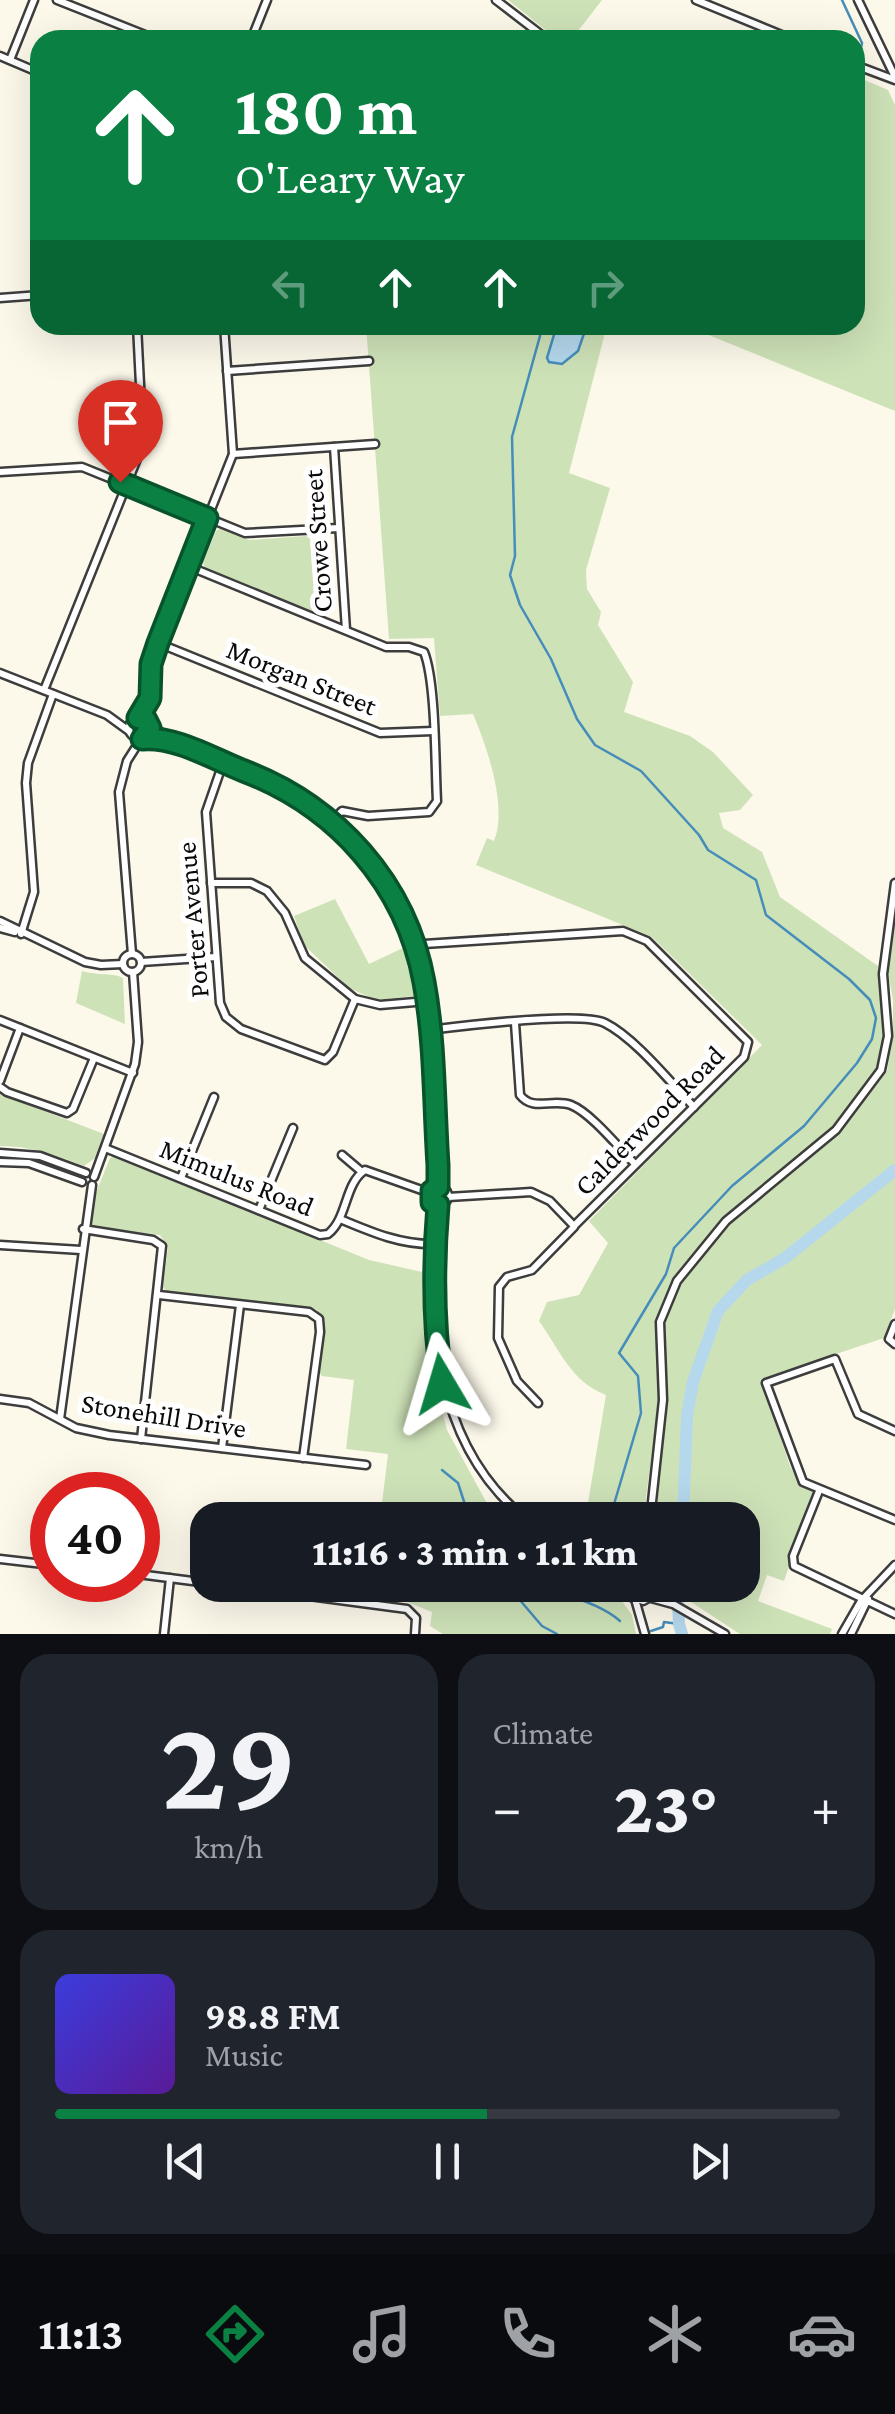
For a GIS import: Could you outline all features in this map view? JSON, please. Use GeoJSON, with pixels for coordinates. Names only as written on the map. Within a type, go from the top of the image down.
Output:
{"type":"FeatureCollection","features":[{"type":"Feature","properties":{"kind":"street"},"geometry":{"type":"LineString","coordinates":[[10,60],[34,0]]}},
{"type":"Feature","properties":{"kind":"street"},"geometry":{"type":"LineString","coordinates":[[56,0],[126,30]]}},
{"type":"Feature","properties":{"kind":"street"},"geometry":{"type":"LineString","coordinates":[[254,30],[267,0]]}},
{"type":"Feature","properties":{"kind":"street"},"geometry":{"type":"LineString","coordinates":[[496,0],[535,30]]}},
{"type":"Feature","properties":{"kind":"street"},"geometry":{"type":"LineString","coordinates":[[696,0],[770,30]]}},
{"type":"Feature","properties":{"kind":"street"},"geometry":{"type":"LineString","coordinates":[[858,0],[895,79]]}},
{"type":"Feature","properties":{"kind":"street"},"geometry":{"type":"LineString","coordinates":[[0,56],[30,69]]}},
{"type":"Feature","properties":{"kind":"street"},"geometry":{"type":"LineString","coordinates":[[865,68],[895,79]]}},
{"type":"Feature","properties":{"kind":"street"},"geometry":{"type":"LineString","coordinates":[[0,298],[30,296]]}},
{"type":"Feature","properties":{"kind":"street"},"geometry":{"type":"LineString","coordinates":[[44,690],[128,485],[144,436],[138,335]]}},
{"type":"Feature","properties":{"kind":"street"},"geometry":{"type":"LineString","coordinates":[[127,761],[150,731],[151,664],[233,454],[225,335]]}},
{"type":"Feature","properties":{"kind":"street"},"geometry":{"type":"LineString","coordinates":[[227,371],[369,361]]}},
{"type":"Feature","properties":{"kind":"street"},"geometry":{"type":"LineString","coordinates":[[233,454],[375,444]]}},
{"type":"Feature","properties":{"kind":"street","name":"Crowe Street"},"geometry":{"type":"LineString","coordinates":[[334,447],[346,631]]}},
{"type":"Feature","properties":{"kind":"street"},"geometry":{"type":"LineString","coordinates":[[0,472],[82,466],[251,534],[339,528]]}},
{"type":"Feature","properties":{"kind":"street"},"geometry":{"type":"LineString","coordinates":[[188,566],[386,647],[410,646],[424,652],[437,801],[434,808],[429,812],[368,816],[342,810],[332,820]]}},
{"type":"Feature","properties":{"kind":"street","name":"Morgan Street"},"geometry":{"type":"LineString","coordinates":[[158,643],[380,733],[432,731]]}},
{"type":"Feature","properties":{"kind":"street"},"geometry":{"type":"LineString","coordinates":[[0,673],[108,715],[136,718],[176,743],[274,782],[332,820],[369,858],[392,891],[414,948],[427,1001],[438,1187]]}},
{"type":"Feature","properties":{"kind":"street"},"geometry":{"type":"LineString","coordinates":[[19,933],[34,892],[28,763],[53,694]]}},
{"type":"Feature","properties":{"kind":"street"},"geometry":{"type":"LineString","coordinates":[[141,962],[132,954],[119,792],[131,722],[150,698]]}},
{"type":"Feature","properties":{"kind":"street"},"geometry":{"type":"LineString","coordinates":[[108,715],[142,739],[176,743]]}},
{"type":"Feature","properties":{"kind":"street","name":"Porter Avenue"},"geometry":{"type":"LineString","coordinates":[[223,763],[206,812],[220,1004],[226,1017],[241,1029],[316,1059],[329,1058],[355,999]]}},
{"type":"Feature","properties":{"kind":"street"},"geometry":{"type":"LineString","coordinates":[[652,1502],[663,1400],[660,1322],[676,1281],[726,1222],[836,1130],[881,1070],[888,1036],[884,974],[895,882]]}},
{"type":"Feature","properties":{"kind":"street"},"geometry":{"type":"LineString","coordinates":[[211,883],[250,883],[267,892],[285,913],[305,958],[355,999],[380,1005],[427,1001]]}},
{"type":"Feature","properties":{"kind":"street"},"geometry":{"type":"LineString","coordinates":[[0,924],[96,965],[123,964],[132,972],[141,962],[216,957]]}},
{"type":"Feature","properties":{"kind":"street","name":"Calderwood Road"},"geometry":{"type":"LineString","coordinates":[[414,948],[424,944],[613,930],[647,941],[748,1042],[744,1056],[574,1226],[550,1202],[532,1192],[448,1197]]}},
{"type":"Feature","properties":{"kind":"street"},"geometry":{"type":"LineString","coordinates":[[123,964],[124,958],[132,954]]}},
{"type":"Feature","properties":{"kind":"street","name":"Stonehill Drive"},"geometry":{"type":"LineString","coordinates":[[132,972],[138,1042],[132,1073],[105,1148],[88,1179],[60,1419],[85,1430],[141,1439],[366,1465]]}},
{"type":"Feature","properties":{"kind":"street"},"geometry":{"type":"LineString","coordinates":[[429,1030],[584,1018],[608,1024],[694,1107]]}},
{"type":"Feature","properties":{"kind":"street"},"geometry":{"type":"LineString","coordinates":[[0,1020],[132,1073]]}},
{"type":"Feature","properties":{"kind":"street"},"geometry":{"type":"LineString","coordinates":[[515,1023],[520,1095],[524,1101],[532,1105],[564,1103],[580,1109],[636,1164]]}},
{"type":"Feature","properties":{"kind":"street"},"geometry":{"type":"LineString","coordinates":[[20,1028],[0,1084],[6,1092],[66,1113],[73,1110],[94,1058]]}},
{"type":"Feature","properties":{"kind":"street"},"geometry":{"type":"LineString","coordinates":[[180,1178],[214,1097]]}},
{"type":"Feature","properties":{"kind":"street"},"geometry":{"type":"LineString","coordinates":[[259,1210],[293,1128]]}},
{"type":"Feature","properties":{"kind":"street","name":"Mimulus Road"},"geometry":{"type":"LineString","coordinates":[[105,1148],[324,1236],[335,1228],[355,1179],[362,1172]]}},
{"type":"Feature","properties":{"kind":"street"},"geometry":{"type":"LineString","coordinates":[[0,1153],[40,1156],[88,1179]]}},
{"type":"Feature","properties":{"kind":"street"},"geometry":{"type":"LineString","coordinates":[[342,1155],[362,1172],[373,1171],[430,1193]]}},
{"type":"Feature","properties":{"kind":"street"},"geometry":{"type":"LineString","coordinates":[[0,1162],[29,1163],[88,1179]]}},
{"type":"Feature","properties":{"kind":"street"},"geometry":{"type":"LineString","coordinates":[[430,1193],[438,1187]]}},
{"type":"Feature","properties":{"kind":"street"},"geometry":{"type":"LineString","coordinates":[[438,1187],[448,1197],[438,1205],[435,1244],[436,1344],[442,1384],[455,1424],[488,1480],[506,1502]]}},
{"type":"Feature","properties":{"kind":"street"},"geometry":{"type":"LineString","coordinates":[[430,1193],[432,1202],[438,1205]]}},
{"type":"Feature","properties":{"kind":"street"},"geometry":{"type":"LineString","coordinates":[[340,1219],[398,1240],[435,1244]]}},
{"type":"Feature","properties":{"kind":"street"},"geometry":{"type":"LineString","coordinates":[[538,1403],[517,1381],[498,1338],[496,1318],[503,1280],[532,1270],[574,1226]]}},
{"type":"Feature","properties":{"kind":"street"},"geometry":{"type":"LineString","coordinates":[[84,1228],[153,1240],[162,1246],[141,1439]]}},
{"type":"Feature","properties":{"kind":"street"},"geometry":{"type":"LineString","coordinates":[[0,1246],[81,1250]]}},
{"type":"Feature","properties":{"kind":"street"},"geometry":{"type":"LineString","coordinates":[[159,1295],[309,1312],[318,1319],[320,1332],[303,1458]]}},
{"type":"Feature","properties":{"kind":"street"},"geometry":{"type":"LineString","coordinates":[[222,1448],[240,1305]]}},
{"type":"Feature","properties":{"kind":"street"},"geometry":{"type":"LineString","coordinates":[[895,1324],[889,1339],[895,1344]]}},
{"type":"Feature","properties":{"kind":"street"},"geometry":{"type":"LineString","coordinates":[[895,1431],[858,1414],[835,1359],[768,1380],[766,1388],[803,1482],[895,1520]]}},
{"type":"Feature","properties":{"kind":"street"},"geometry":{"type":"LineString","coordinates":[[0,1399],[28,1404],[60,1419]]}},
{"type":"Feature","properties":{"kind":"street"},"geometry":{"type":"LineString","coordinates":[[819,1491],[794,1556],[794,1566],[895,1614]]}},
{"type":"Feature","properties":{"kind":"street"},"geometry":{"type":"LineString","coordinates":[[0,1559],[30,1562]]}},
{"type":"Feature","properties":{"kind":"street"},"geometry":{"type":"LineString","coordinates":[[842,1634],[895,1565]]}},
{"type":"Feature","properties":{"kind":"street"},"geometry":{"type":"LineString","coordinates":[[160,1577],[190,1580]]}},
{"type":"Feature","properties":{"kind":"street"},"geometry":{"type":"LineString","coordinates":[[164,1634],[170,1578]]}},
{"type":"Feature","properties":{"kind":"street"},"geometry":{"type":"LineString","coordinates":[[851,1634],[867,1598]]}},
{"type":"Feature","properties":{"kind":"street"},"geometry":{"type":"LineString","coordinates":[[354,1602],[407,1609],[416,1618],[415,1634]]}},
{"type":"Feature","properties":{"kind":"street"},"geometry":{"type":"LineString","coordinates":[[635,1602],[646,1634]]}},
{"type":"Feature","properties":{"kind":"street"},"geometry":{"type":"LineString","coordinates":[[642,1618],[648,1602]]}},
{"type":"Feature","properties":{"kind":"street"},"geometry":{"type":"LineString","coordinates":[[663,1602],[725,1634]]}},
{"type":"Feature","properties":{"kind":"green space"},"geometry":{"type":"Polygon","coordinates":[[[508,0],[602,0],[579,30],[546,30],[508,0]]]}},
{"type":"Feature","properties":{"kind":"green space"},"geometry":{"type":"Polygon","coordinates":[[[865,80],[888,90],[895,105],[895,411],[709,335],[865,335],[865,80]]]}},
{"type":"Feature","properties":{"kind":"green space"},"geometry":{"type":"Polygon","coordinates":[[[367,335],[604,335],[569,473],[610,488],[586,570],[587,589],[601,612],[598,625],[633,682],[624,712],[690,736],[713,752],[753,795],[740,810],[719,813],[723,828],[762,852],[780,897],[878,966],[885,1036],[879,1068],[831,1129],[722,1219],[674,1276],[656,1320],[659,1401],[645,1502],[588,1502],[606,1395],[575,1374],[539,1321],[547,1302],[579,1295],[608,1243],[589,1221],[762,1045],[652,937],[476,865],[487,838],[494,841],[498,827],[494,777],[473,714],[440,716],[434,638],[389,639],[367,335]]]}},
{"type":"Feature","properties":{"kind":"green space"},"geometry":{"type":"Polygon","coordinates":[[[221,528],[249,540],[306,536],[310,539],[315,609],[205,568],[203,562],[216,531],[221,528]]]}},
{"type":"Feature","properties":{"kind":"green space"},"geometry":{"type":"Polygon","coordinates":[[[335,899],[369,964],[403,948],[415,996],[376,1000],[349,988],[304,945],[294,916],[335,899]]]}},
{"type":"Feature","properties":{"kind":"green space"},"geometry":{"type":"Polygon","coordinates":[[[895,925],[895,1309],[884,1338],[767,1377],[763,1386],[790,1466],[801,1485],[815,1492],[784,1581],[767,1575],[760,1595],[760,1502],[658,1502],[666,1401],[664,1323],[683,1281],[729,1224],[839,1134],[887,1071],[893,1037],[888,972],[895,925]]]}},
{"type":"Feature","properties":{"kind":"green space"},"geometry":{"type":"Polygon","coordinates":[[[82,971],[123,978],[125,1024],[76,1003],[82,971]]]}},
{"type":"Feature","properties":{"kind":"green space"},"geometry":{"type":"Polygon","coordinates":[[[0,1094],[104,1134],[95,1158],[84,1166],[43,1152],[0,1146],[0,1094]]]}},
{"type":"Feature","properties":{"kind":"green space"},"geometry":{"type":"Polygon","coordinates":[[[114,1156],[369,1260],[422,1272],[425,1348],[447,1430],[486,1502],[382,1502],[388,1454],[346,1449],[354,1380],[322,1376],[319,1372],[325,1320],[316,1309],[166,1291],[163,1287],[168,1247],[160,1235],[92,1224],[95,1195],[114,1156]]]}},
{"type":"Feature","properties":{"kind":"green space"},"geometry":{"type":"Polygon","coordinates":[[[407,1602],[623,1602],[632,1615],[636,1634],[443,1634],[430,1626],[432,1612],[407,1602]]]}},
{"type":"Feature","properties":{"kind":"green space"},"geometry":{"type":"Polygon","coordinates":[[[691,1602],[760,1602],[832,1629],[830,1634],[740,1634],[691,1602]]]}},
{"type":"Feature","properties":{"kind":"water"},"geometry":{"type":"Polygon","coordinates":[[[554,335],[584,335],[578,351],[562,364],[547,358],[554,335]]]}},
{"type":"Feature","properties":{"kind":"waterway"},"geometry":{"type":"LineString","coordinates":[[842,0],[856,30]]}},
{"type":"Feature","properties":{"kind":"waterway"},"geometry":{"type":"LineString","coordinates":[[540,335],[512,437],[515,556],[510,575],[520,605],[551,659],[577,719],[595,745],[641,771],[708,850],[756,880],[766,915],[849,979],[870,1000],[876,1018],[872,1039],[857,1063],[804,1126],[732,1186],[674,1248],[666,1274],[619,1353],[638,1376],[641,1413],[615,1502]]}},
{"type":"Feature","properties":{"kind":"waterway"},"geometry":{"type":"LineString","coordinates":[[684,1502],[687,1416],[693,1382],[718,1311],[747,1280],[785,1258],[895,1170]]}},
{"type":"Feature","properties":{"kind":"waterway"},"geometry":{"type":"LineString","coordinates":[[442,1470],[458,1483],[464,1502]]}},
{"type":"Feature","properties":{"kind":"waterway"},"geometry":{"type":"LineString","coordinates":[[522,1602],[542,1626],[557,1634]]}},
{"type":"Feature","properties":{"kind":"waterway"},"geometry":{"type":"LineString","coordinates":[[586,1602],[620,1621]]}},
{"type":"Feature","properties":{"kind":"waterway"},"geometry":{"type":"LineString","coordinates":[[678,1602],[682,1634]]}},
{"type":"Feature","properties":{"kind":"waterway"},"geometry":{"type":"LineString","coordinates":[[651,1631],[663,1627],[664,1622],[679,1624]]}},
{"type":"Feature","properties":{"kind":"route"},"geometry":{"type":"LineString","coordinates":[[120,482],[207,518],[151,664],[150,698],[138,718],[146,720],[150,728],[142,739],[176,743],[274,782],[332,820],[369,858],[392,891],[411,937],[427,1001],[438,1165],[438,1187],[430,1196],[438,1205],[434,1288],[442,1384]]}}]}
